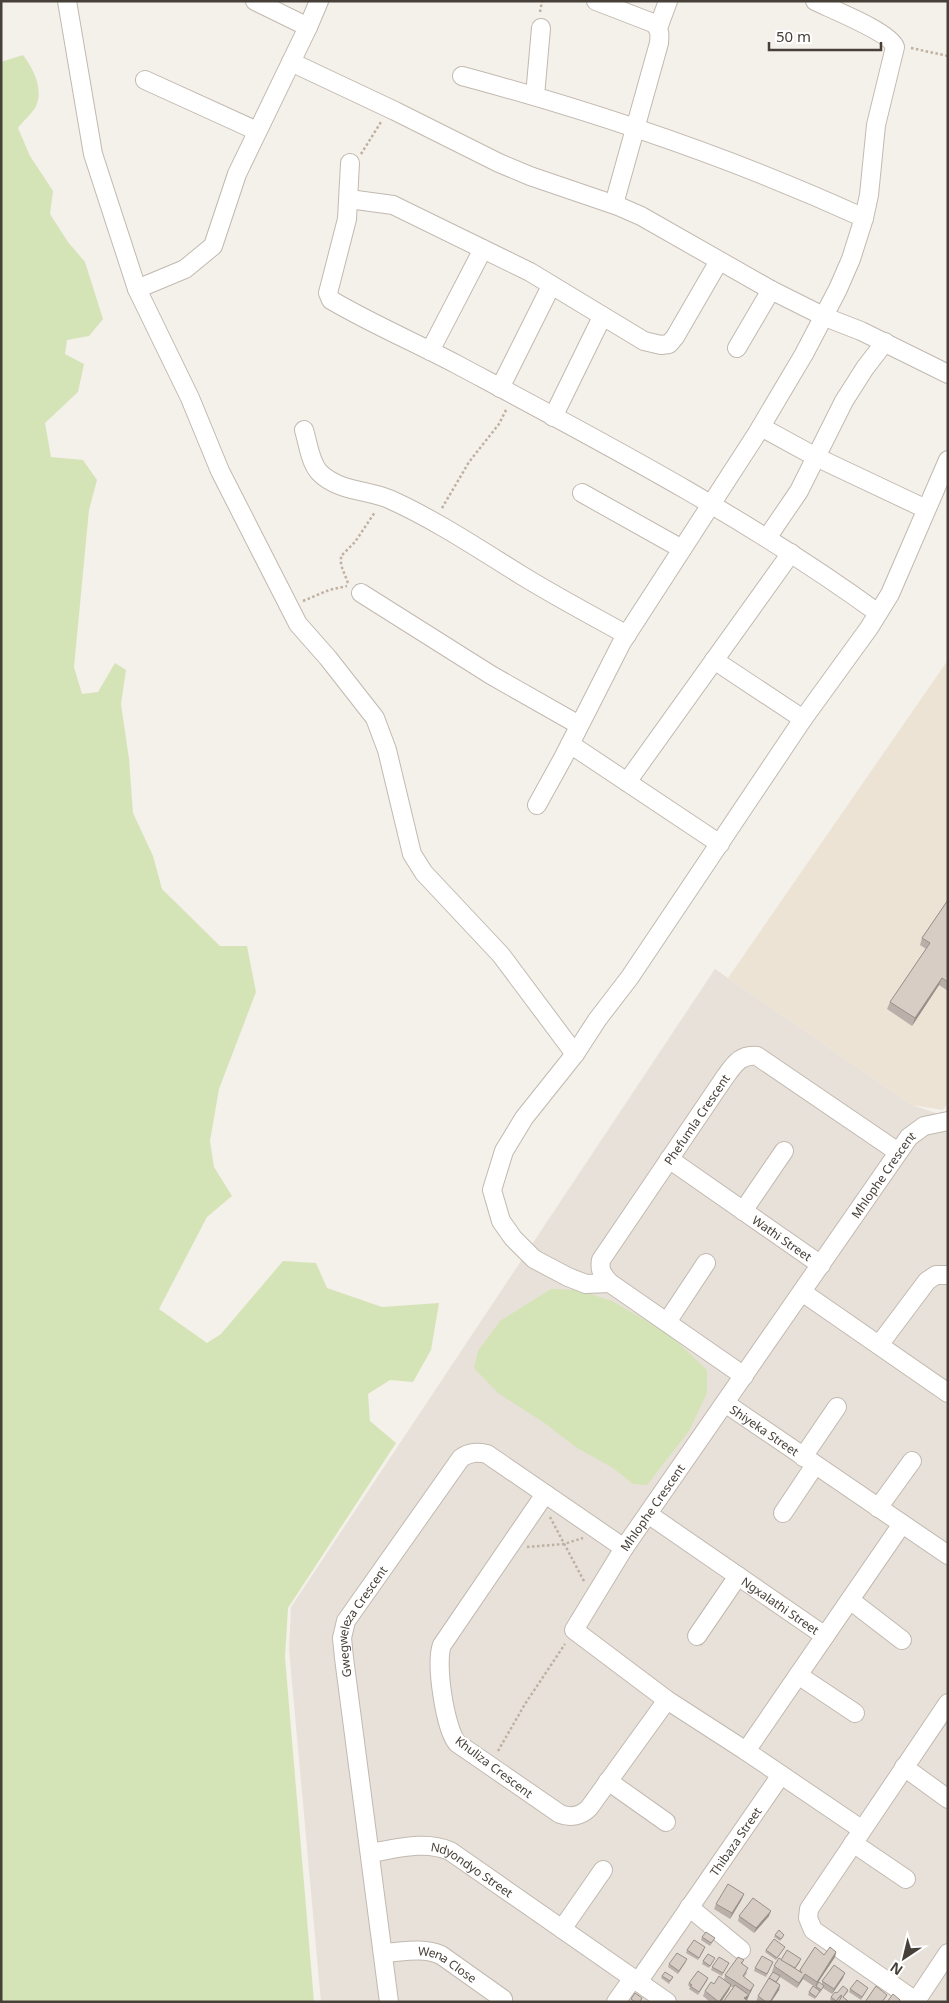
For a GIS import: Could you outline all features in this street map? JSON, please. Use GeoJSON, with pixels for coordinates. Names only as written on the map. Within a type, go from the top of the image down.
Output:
{"type":"FeatureCollection","features":[{"type":"Feature","properties":{"kind":"street"},"geometry":{"type":"LineString","coordinates":[[67,1],[93,154],[137,289],[190,398],[220,471],[298,624],[328,658],[375,718],[388,750],[412,854],[424,873],[501,955],[575,1054]]}},
{"type":"Feature","properties":{"kind":"street"},"geometry":{"type":"LineString","coordinates":[[255,1],[308,27]]}},
{"type":"Feature","properties":{"kind":"street"},"geometry":{"type":"LineString","coordinates":[[137,289],[185,269],[213,246],[237,174],[308,27],[318,1]]}},
{"type":"Feature","properties":{"kind":"street"},"geometry":{"type":"LineString","coordinates":[[596,1],[653,23],[658,28]]}},
{"type":"Feature","properties":{"kind":"street"},"geometry":{"type":"LineString","coordinates":[[614,204],[659,43],[658,28],[668,1]]}},
{"type":"Feature","properties":{"kind":"street"},"geometry":{"type":"LineString","coordinates":[[537,804],[627,634],[713,504],[761,426],[825,316],[851,259],[869,195],[876,125],[895,47],[894,43],[880,32],[815,1]]}},
{"type":"Feature","properties":{"kind":"street"},"geometry":{"type":"LineString","coordinates":[[535,96],[541,28]]}},
{"type":"Feature","properties":{"kind":"street"},"geometry":{"type":"LineString","coordinates":[[291,62],[499,163],[530,176],[614,204],[667,230],[771,290],[885,342],[948,374]]}},
{"type":"Feature","properties":{"kind":"street"},"geometry":{"type":"LineString","coordinates":[[462,76],[535,96],[635,128],[766,175],[864,218]]}},
{"type":"Feature","properties":{"kind":"street"},"geometry":{"type":"LineString","coordinates":[[145,80],[258,131]]}},
{"type":"Feature","properties":{"kind":"street"},"geometry":{"type":"LineString","coordinates":[[350,163],[350,199],[347,220],[328,297],[339,305],[430,351],[713,504],[768,538],[878,613]]}},
{"type":"Feature","properties":{"kind":"street"},"geometry":{"type":"LineString","coordinates":[[350,199],[393,205],[530,272],[644,341],[661,345],[669,344],[675,337],[719,261]]}},
{"type":"Feature","properties":{"kind":"street"},"geometry":{"type":"LineString","coordinates":[[430,351],[483,249]]}},
{"type":"Feature","properties":{"kind":"street"},"geometry":{"type":"LineString","coordinates":[[507,392],[551,286]]}},
{"type":"Feature","properties":{"kind":"street"},"geometry":{"type":"LineString","coordinates":[[737,348],[771,290]]}},
{"type":"Feature","properties":{"kind":"street"},"geometry":{"type":"LineString","coordinates":[[553,417],[602,317]]}},
{"type":"Feature","properties":{"kind":"street"},"geometry":{"type":"LineString","coordinates":[[768,538],[799,491],[844,401],[865,368],[885,342]]}},
{"type":"Feature","properties":{"kind":"street"},"geometry":{"type":"LineString","coordinates":[[761,426],[816,457],[926,509]]}},
{"type":"Feature","properties":{"kind":"street"},"geometry":{"type":"LineString","coordinates":[[304,430],[318,472],[342,486],[373,493],[385,498],[433,523],[627,634]]}},
{"type":"Feature","properties":{"kind":"street"},"geometry":{"type":"LineString","coordinates":[[744,1376],[610,1283],[586,1284],[534,1259],[513,1238],[501,1220],[492,1190],[504,1151],[524,1118],[575,1054],[630,977],[804,718],[890,594],[948,460]]}},
{"type":"Feature","properties":{"kind":"street"},"geometry":{"type":"LineString","coordinates":[[582,493],[682,549]]}},
{"type":"Feature","properties":{"kind":"street"},"geometry":{"type":"LineString","coordinates":[[627,782],[790,553]]}},
{"type":"Feature","properties":{"kind":"street"},"geometry":{"type":"LineString","coordinates":[[361,592],[491,675],[579,725]]}},
{"type":"Feature","properties":{"kind":"street"},"geometry":{"type":"LineString","coordinates":[[714,660],[804,718]]}},
{"type":"Feature","properties":{"kind":"street"},"geometry":{"type":"LineString","coordinates":[[570,744],[720,844]]}},
{"type":"Feature","properties":{"kind":"street","name":"Phefumla Crescent"},"geometry":{"type":"LineString","coordinates":[[610,1283],[600,1268],[601,1260],[737,1061],[744,1057],[762,1058],[898,1152]]}},
{"type":"Feature","properties":{"kind":"street","name":"Mhlophe Crescent"},"geometry":{"type":"LineString","coordinates":[[574,1630],[624,1548],[909,1137],[917,1130],[932,1123],[948,1120]]}},
{"type":"Feature","properties":{"kind":"street","name":"Wathi Street"},"geometry":{"type":"LineString","coordinates":[[743,1211],[784,1151]]}},
{"type":"Feature","properties":{"kind":"street","name":"Wathi Street"},"geometry":{"type":"LineString","coordinates":[[669,1160],[821,1265]]}},
{"type":"Feature","properties":{"kind":"street"},"geometry":{"type":"LineString","coordinates":[[667,1322],[706,1263]]}},
{"type":"Feature","properties":{"kind":"street"},"geometry":{"type":"LineString","coordinates":[[880,1345],[927,1281],[936,1275],[948,1275]]}},
{"type":"Feature","properties":{"kind":"street"},"geometry":{"type":"LineString","coordinates":[[802,1292],[948,1393]]}},
{"type":"Feature","properties":{"kind":"street","name":"Shiyeka Street"},"geometry":{"type":"LineString","coordinates":[[725,1403],[948,1555]]}},
{"type":"Feature","properties":{"kind":"street","name":"Shiyeka Street"},"geometry":{"type":"LineString","coordinates":[[783,1513],[837,1407]]}},
{"type":"Feature","properties":{"kind":"street","name":"Gwegweleza Crescent"},"geometry":{"type":"LineString","coordinates":[[389,2002],[344,1658],[342,1638],[346,1621],[464,1456],[476,1452],[487,1454],[543,1498],[601,1532],[624,1548]]}},
{"type":"Feature","properties":{"kind":"street"},"geometry":{"type":"LineString","coordinates":[[878,1508],[912,1461]]}},
{"type":"Feature","properties":{"kind":"street","name":"Khuliza Crescent"},"geometry":{"type":"LineString","coordinates":[[543,1498],[442,1645],[439,1656],[447,1722],[452,1736],[457,1743],[560,1814],[567,1817],[575,1816],[585,1812],[667,1700]]}},
{"type":"Feature","properties":{"kind":"street","name":"Ngxalathi Street"},"geometry":{"type":"LineString","coordinates":[[648,1514],[825,1636]]}},
{"type":"Feature","properties":{"kind":"street"},"geometry":{"type":"LineString","coordinates":[[746,1751],[902,1524]]}},
{"type":"Feature","properties":{"kind":"street","name":"Ngxalathi Street"},"geometry":{"type":"LineString","coordinates":[[698,1636],[738,1576]]}},
{"type":"Feature","properties":{"kind":"street"},"geometry":{"type":"LineString","coordinates":[[850,1600],[902,1640]]}},
{"type":"Feature","properties":{"kind":"street"},"geometry":{"type":"LineString","coordinates":[[574,1630],[667,1700],[781,1775],[857,1836],[906,1879]]}},
{"type":"Feature","properties":{"kind":"street"},"geometry":{"type":"LineString","coordinates":[[798,1675],[855,1713]]}},
{"type":"Feature","properties":{"kind":"street"},"geometry":{"type":"LineString","coordinates":[[948,1703],[813,1901],[809,1910],[809,1924],[812,1930],[916,2001],[948,1953]]}},
{"type":"Feature","properties":{"kind":"street"},"geometry":{"type":"LineString","coordinates":[[904,1767],[948,1799]]}},
{"type":"Feature","properties":{"kind":"street","name":"Thibaza Street"},"geometry":{"type":"LineString","coordinates":[[616,2002],[636,1980],[781,1775]]}},
{"type":"Feature","properties":{"kind":"street"},"geometry":{"type":"LineString","coordinates":[[608,1781],[666,1822]]}},
{"type":"Feature","properties":{"kind":"street","name":"Ndyondyo Street"},"geometry":{"type":"LineString","coordinates":[[370,1853],[422,1845],[435,1845],[446,1849],[667,2002]]}},
{"type":"Feature","properties":{"kind":"street"},"geometry":{"type":"LineString","coordinates":[[562,1929],[602,1870]]}},
{"type":"Feature","properties":{"kind":"street"},"geometry":{"type":"LineString","coordinates":[[689,1907],[741,1950]]}},
{"type":"Feature","properties":{"kind":"street","name":"Wena Close"},"geometry":{"type":"LineString","coordinates":[[383,1953],[432,1951],[441,1955],[503,1999]]}},
{"type":"Feature","properties":{"kind":"path"},"geometry":{"type":"LineString","coordinates":[[895,47],[904,46],[948,56]]}},
{"type":"Feature","properties":{"kind":"path"},"geometry":{"type":"LineString","coordinates":[[350,163],[360,155],[371,140],[387,107]]}},
{"type":"Feature","properties":{"kind":"path"},"geometry":{"type":"LineString","coordinates":[[433,523],[469,462],[499,424],[507,392]]}},
{"type":"Feature","properties":{"kind":"path"},"geometry":{"type":"LineString","coordinates":[[288,605],[314,598],[329,590],[349,586],[341,564],[341,556],[355,542],[385,498]]}},
{"type":"Feature","properties":{"kind":"path"},"geometry":{"type":"LineString","coordinates":[[543,1498],[564,1544],[593,1598]]}},
{"type":"Feature","properties":{"kind":"path"},"geometry":{"type":"LineString","coordinates":[[508,1548],[564,1544],[601,1532]]}},
{"type":"Feature","properties":{"kind":"path"},"geometry":{"type":"LineString","coordinates":[[490,1765],[525,1704],[574,1630]]}},
{"type":"Feature","properties":{"kind":"shaded area"},"geometry":{"type":"Polygon","coordinates":[[[948,660],[948,1103],[943,1110],[912,1105],[728,978],[948,660]]]}},
{"type":"Feature","properties":{"kind":"shaded area"},"geometry":{"type":"Polygon","coordinates":[[[715,969],[912,1105],[948,1117],[948,2002],[321,2002],[289,1649],[291,1607],[715,969]]]}},
{"type":"Feature","properties":{"kind":"green space"},"geometry":{"type":"Polygon","coordinates":[[[23,55],[34,72],[39,93],[36,106],[18,128],[30,156],[53,191],[50,214],[68,242],[85,262],[103,319],[89,336],[67,340],[65,354],[84,364],[78,392],[45,423],[51,457],[83,460],[97,480],[89,510],[74,667],[82,694],[98,692],[115,663],[126,670],[121,704],[129,759],[133,813],[153,856],[162,889],[220,946],[247,946],[256,992],[219,1089],[210,1141],[214,1167],[232,1196],[207,1217],[159,1309],[207,1343],[221,1334],[283,1261],[316,1263],[327,1288],[382,1307],[439,1303],[431,1350],[413,1382],[390,1380],[368,1394],[370,1421],[396,1443],[288,1608],[285,1657],[314,2002],[1,2002],[1,62],[23,55]]]}},
{"type":"Feature","properties":{"kind":"green space"},"geometry":{"type":"Polygon","coordinates":[[[551,1289],[578,1290],[612,1301],[669,1334],[707,1370],[707,1393],[689,1431],[647,1485],[633,1484],[613,1468],[577,1448],[546,1424],[498,1393],[474,1368],[478,1351],[500,1321],[551,1289]]]}},
{"type":"Feature","properties":{"kind":"building"},"geometry":{"type":"Polygon","coordinates":[[[948,900],[948,982],[942,978],[915,1018],[890,1002],[930,943],[922,938],[948,900]]]}},
{"type":"Feature","properties":{"kind":"building"},"geometry":{"type":"Polygon","coordinates":[[[728,1884],[744,1894],[732,1913],[716,1904],[728,1884]]]}},
{"type":"Feature","properties":{"kind":"building"},"geometry":{"type":"Polygon","coordinates":[[[753,1898],[771,1911],[756,1928],[739,1916],[753,1898]]]}},
{"type":"Feature","properties":{"kind":"building"},"geometry":{"type":"Polygon","coordinates":[[[779,1930],[784,1935],[781,1939],[775,1935],[779,1930]]]}},
{"type":"Feature","properties":{"kind":"building"},"geometry":{"type":"Polygon","coordinates":[[[706,1932],[715,1938],[711,1943],[702,1937],[706,1932]]]}},
{"type":"Feature","properties":{"kind":"building"},"geometry":{"type":"Polygon","coordinates":[[[774,1939],[785,1947],[777,1958],[766,1950],[774,1939]]]}},
{"type":"Feature","properties":{"kind":"building"},"geometry":{"type":"Polygon","coordinates":[[[694,1940],[705,1947],[699,1958],[687,1950],[694,1940]]]}},
{"type":"Feature","properties":{"kind":"building"},"geometry":{"type":"Polygon","coordinates":[[[815,1947],[824,1955],[830,1947],[836,1952],[817,1982],[805,1974],[799,1983],[774,1966],[779,1958],[802,1973],[800,1970],[815,1947]]]}},
{"type":"Feature","properties":{"kind":"building"},"geometry":{"type":"Polygon","coordinates":[[[787,1950],[801,1959],[795,1968],[781,1960],[787,1950]]]}},
{"type":"Feature","properties":{"kind":"building"},"geometry":{"type":"Polygon","coordinates":[[[677,1953],[687,1959],[679,1971],[669,1964],[677,1953]]]}},
{"type":"Feature","properties":{"kind":"building"},"geometry":{"type":"Polygon","coordinates":[[[708,1954],[715,1958],[710,1966],[703,1961],[708,1954]]]}},
{"type":"Feature","properties":{"kind":"building"},"geometry":{"type":"Polygon","coordinates":[[[762,1956],[773,1962],[767,1974],[755,1968],[762,1956]]]}},
{"type":"Feature","properties":{"kind":"building"},"geometry":{"type":"Polygon","coordinates":[[[719,1957],[729,1963],[723,1973],[712,1967],[719,1957]]]}},
{"type":"Feature","properties":{"kind":"building"},"geometry":{"type":"Polygon","coordinates":[[[738,1957],[744,1960],[741,1963],[748,1968],[743,1976],[754,1985],[750,1991],[725,1975],[738,1957]]]}},
{"type":"Feature","properties":{"kind":"building"},"geometry":{"type":"Polygon","coordinates":[[[834,1965],[845,1973],[834,1989],[822,1981],[834,1965]]]}},
{"type":"Feature","properties":{"kind":"building"},"geometry":{"type":"Polygon","coordinates":[[[698,1971],[708,1978],[699,1992],[690,1986],[692,1985],[689,1983],[698,1971]]]}},
{"type":"Feature","properties":{"kind":"building"},"geometry":{"type":"Polygon","coordinates":[[[665,1972],[673,1977],[670,1981],[662,1976],[665,1972]]]}},
{"type":"Feature","properties":{"kind":"building"},"geometry":{"type":"Polygon","coordinates":[[[773,1972],[780,1976],[776,1982],[769,1978],[773,1972]]]}},
{"type":"Feature","properties":{"kind":"building"},"geometry":{"type":"Polygon","coordinates":[[[719,1976],[731,1985],[719,2002],[705,1991],[711,1982],[714,1984],[719,1976]]]}},
{"type":"Feature","properties":{"kind":"building"},"geometry":{"type":"Polygon","coordinates":[[[769,1978],[780,1985],[770,2002],[766,2002],[758,1996],[769,1978]]]}},
{"type":"Feature","properties":{"kind":"building"},"geometry":{"type":"Polygon","coordinates":[[[857,1980],[868,1988],[862,1997],[850,1989],[857,1980]]]}},
{"type":"Feature","properties":{"kind":"building"},"geometry":{"type":"Polygon","coordinates":[[[819,1982],[824,1986],[821,1990],[816,1986],[819,1982]]]}},
{"type":"Feature","properties":{"kind":"building"},"geometry":{"type":"Polygon","coordinates":[[[735,1985],[749,1995],[744,1998],[749,2002],[723,2002],[735,1985]]]}},
{"type":"Feature","properties":{"kind":"building"},"geometry":{"type":"Polygon","coordinates":[[[813,1986],[820,1991],[816,1997],[809,1992],[813,1986]]]}},
{"type":"Feature","properties":{"kind":"building"},"geometry":{"type":"Polygon","coordinates":[[[843,1986],[848,1990],[843,1997],[848,2001],[840,2002],[841,1995],[836,2001],[831,1997],[843,1986]]]}},
{"type":"Feature","properties":{"kind":"building"},"geometry":{"type":"Polygon","coordinates":[[[876,1986],[887,1995],[882,2002],[865,2002],[876,1986]]]}},
{"type":"Feature","properties":{"kind":"building"},"geometry":{"type":"Polygon","coordinates":[[[635,1993],[642,1998],[640,2002],[635,2002],[631,1999],[635,1993]]]}},
{"type":"Feature","properties":{"kind":"building"},"geometry":{"type":"Polygon","coordinates":[[[893,1994],[900,2000],[899,2002],[887,2002],[893,1994]]]}}]}
